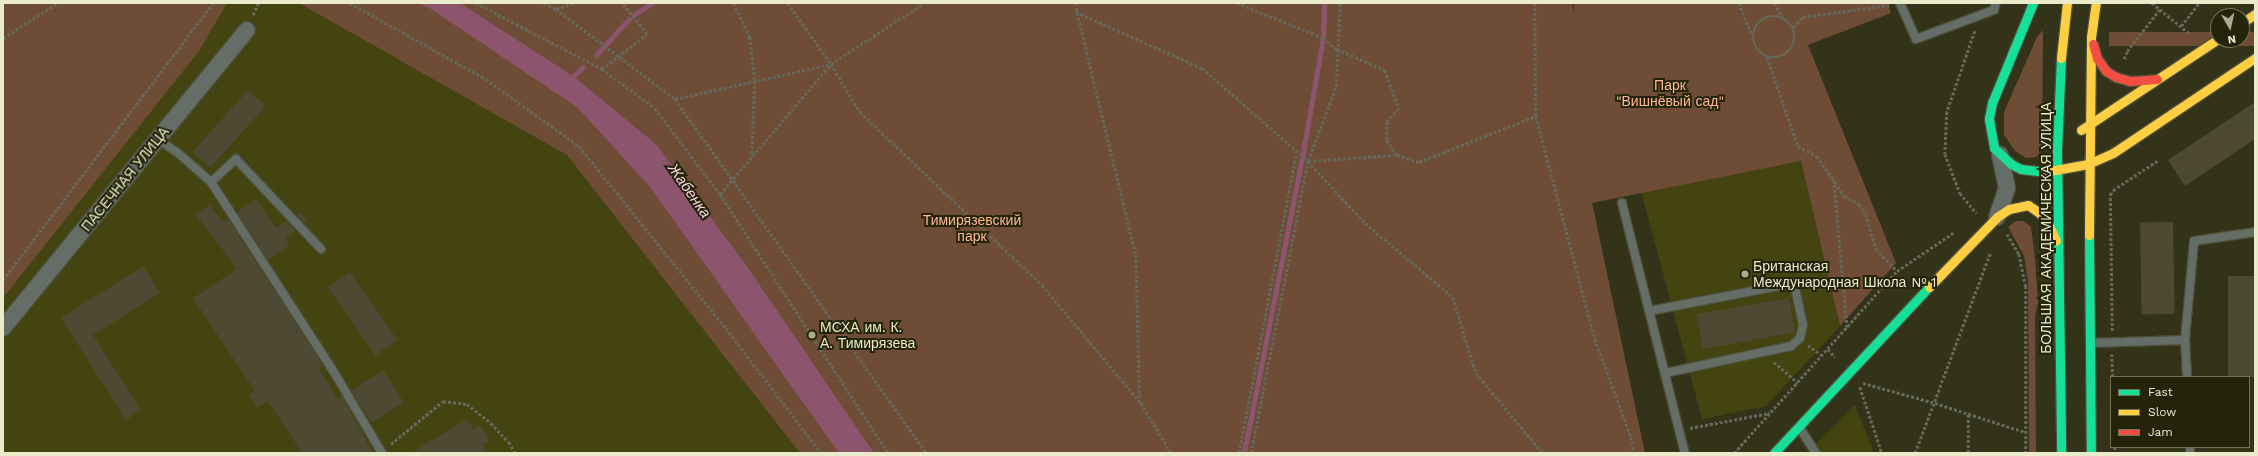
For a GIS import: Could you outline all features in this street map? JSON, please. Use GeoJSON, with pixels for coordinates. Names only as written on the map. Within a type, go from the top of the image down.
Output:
{"type":"FeatureCollection","features":[{"type":"Feature","properties":{"kind":"main road"},"geometry":{"type":"LineString","coordinates":[[2033,3],[1992,103],[1989,119],[1991,138],[2000,155],[2021,169],[2033,172],[2057,171],[2088,164],[2113,153],[2255,58]]}},
{"type":"Feature","properties":{"kind":"main road","name":"БОЛЬШАЯ АКАДЕМИЧЕСКАЯ УЛИЦА"},"geometry":{"type":"LineString","coordinates":[[2061,453],[2057,150],[2062,34],[2067,3]]}},
{"type":"Feature","properties":{"kind":"main road"},"geometry":{"type":"LineString","coordinates":[[2091,453],[2088,164],[2091,37],[2096,3]]}},
{"type":"Feature","properties":{"kind":"main road"},"geometry":{"type":"LineString","coordinates":[[2091,37],[2097,58],[2106,71],[2130,81],[2158,78]]}},
{"type":"Feature","properties":{"kind":"main road"},"geometry":{"type":"LineString","coordinates":[[2057,150],[2089,124],[2210,44]]}},
{"type":"Feature","properties":{"kind":"main road"},"geometry":{"type":"LineString","coordinates":[[1774,453],[1848,371],[2019,205],[2028,205],[2036,209],[2045,217],[2059,251]]}},
{"type":"Feature","properties":{"kind":"street","name":"ПАСЕЧНАЯ УЛИЦА"},"geometry":{"type":"LineString","coordinates":[[3,328],[247,30]]}},
{"type":"Feature","properties":{"kind":"street"},"geometry":{"type":"LineString","coordinates":[[2000,155],[2007,188],[2001,224]]}},
{"type":"Feature","properties":{"kind":"lane"},"geometry":{"type":"LineString","coordinates":[[1896,4],[1916,39],[1994,10],[1996,3]]}},
{"type":"Feature","properties":{"kind":"lane"},"geometry":{"type":"LineString","coordinates":[[158,139],[178,153],[211,182],[332,368],[382,452]]}},
{"type":"Feature","properties":{"kind":"lane"},"geometry":{"type":"LineString","coordinates":[[211,182],[236,159],[321,249]]}},
{"type":"Feature","properties":{"kind":"lane"},"geometry":{"type":"LineString","coordinates":[[1622,203],[1686,453]]}},
{"type":"Feature","properties":{"kind":"lane"},"geometry":{"type":"LineString","coordinates":[[2187,376],[2185,340],[2194,241],[2255,232]]}},
{"type":"Feature","properties":{"kind":"lane"},"geometry":{"type":"LineString","coordinates":[[1649,311],[1794,283],[1803,325],[1800,338],[1791,346],[1665,373]]}},
{"type":"Feature","properties":{"kind":"lane"},"geometry":{"type":"LineString","coordinates":[[2090,344],[2185,340]]}},
{"type":"Feature","properties":{"kind":"lane"},"geometry":{"type":"LineString","coordinates":[[1799,426],[1816,453]]}},
{"type":"Feature","properties":{"kind":"path"},"geometry":{"type":"LineString","coordinates":[[3,38],[58,3]]}},
{"type":"Feature","properties":{"kind":"path"},"geometry":{"type":"LineString","coordinates":[[3,280],[213,3]]}},
{"type":"Feature","properties":{"kind":"path"},"geometry":{"type":"LineString","coordinates":[[350,3],[486,79],[579,146],[726,328],[821,453]]}},
{"type":"Feature","properties":{"kind":"path"},"geometry":{"type":"LineString","coordinates":[[476,3],[602,69],[655,108],[720,194],[888,453]]}},
{"type":"Feature","properties":{"kind":"path"},"geometry":{"type":"LineString","coordinates":[[544,3],[556,9],[675,99],[927,453]]}},
{"type":"Feature","properties":{"kind":"path"},"geometry":{"type":"LineString","coordinates":[[556,9],[574,3]]}},
{"type":"Feature","properties":{"kind":"path"},"geometry":{"type":"LineString","coordinates":[[602,69],[647,34],[622,3]]}},
{"type":"Feature","properties":{"kind":"path"},"geometry":{"type":"LineString","coordinates":[[734,3],[750,37],[755,81],[752,157]]}},
{"type":"Feature","properties":{"kind":"path"},"geometry":{"type":"LineString","coordinates":[[788,3],[832,64],[860,112],[1042,285],[1140,403],[1171,453]]}},
{"type":"Feature","properties":{"kind":"path"},"geometry":{"type":"LineString","coordinates":[[720,194],[734,180],[832,64],[924,3]]}},
{"type":"Feature","properties":{"kind":"path"},"geometry":{"type":"LineString","coordinates":[[1075,3],[1136,255],[1140,403]]}},
{"type":"Feature","properties":{"kind":"path"},"geometry":{"type":"LineString","coordinates":[[1237,3],[1323,38],[1337,49],[1385,70],[1399,109],[1387,122],[1387,140],[1397,155]]}},
{"type":"Feature","properties":{"kind":"path"},"geometry":{"type":"LineString","coordinates":[[1251,453],[1308,162],[1336,87],[1340,3]]}},
{"type":"Feature","properties":{"kind":"path"},"geometry":{"type":"LineString","coordinates":[[1535,3],[1536,116],[1595,339],[1631,437],[1634,453]]}},
{"type":"Feature","properties":{"kind":"path"},"geometry":{"type":"LineString","coordinates":[[1739,3],[1756,49],[1767,57],[1798,146],[1817,156],[1844,196],[1859,204],[1866,214],[1876,249],[1897,271]]}},
{"type":"Feature","properties":{"kind":"path"},"geometry":{"type":"LineString","coordinates":[[1767,57],[1781,57],[1792,48],[1795,41],[1793,27],[1782,17],[1775,3]]}},
{"type":"Feature","properties":{"kind":"path"},"geometry":{"type":"LineString","coordinates":[[2152,3],[2195,38]]}},
{"type":"Feature","properties":{"kind":"path"},"geometry":{"type":"LineString","coordinates":[[2181,26],[2199,3]]}},
{"type":"Feature","properties":{"kind":"path"},"geometry":{"type":"LineString","coordinates":[[1793,27],[1802,17],[1896,4]]}},
{"type":"Feature","properties":{"kind":"path"},"geometry":{"type":"LineString","coordinates":[[2123,64],[2127,51],[2160,10]]}},
{"type":"Feature","properties":{"kind":"path"},"geometry":{"type":"LineString","coordinates":[[1076,12],[1202,68],[1296,153],[1308,162],[1365,224],[1453,297],[1476,373],[1543,453]]}},
{"type":"Feature","properties":{"kind":"path"},"geometry":{"type":"LineString","coordinates":[[1752,35],[1757,23],[1763,18],[1776,15],[1782,17]]}},
{"type":"Feature","properties":{"kind":"path"},"geometry":{"type":"LineString","coordinates":[[1972,220],[1978,216],[1960,193],[1945,154],[1946,112],[1980,15]]}},
{"type":"Feature","properties":{"kind":"path"},"geometry":{"type":"LineString","coordinates":[[675,99],[832,64]]}},
{"type":"Feature","properties":{"kind":"path"},"geometry":{"type":"LineString","coordinates":[[1308,162],[1397,155],[1419,162],[1536,116]]}},
{"type":"Feature","properties":{"kind":"path"},"geometry":{"type":"LineString","coordinates":[[1239,453],[1296,153]]}},
{"type":"Feature","properties":{"kind":"path"},"geometry":{"type":"LineString","coordinates":[[2113,376],[2110,195],[2113,190],[2157,161]]}},
{"type":"Feature","properties":{"kind":"path"},"geometry":{"type":"LineString","coordinates":[[1834,180],[1847,328]]}},
{"type":"Feature","properties":{"kind":"path"},"geometry":{"type":"LineString","coordinates":[[2001,224],[2019,254],[2026,286],[2026,453]]}},
{"type":"Feature","properties":{"kind":"path"},"geometry":{"type":"LineString","coordinates":[[1734,453],[1897,271],[1955,232]]}},
{"type":"Feature","properties":{"kind":"path"},"geometry":{"type":"LineString","coordinates":[[1915,453],[1992,248]]}},
{"type":"Feature","properties":{"kind":"path"},"geometry":{"type":"LineString","coordinates":[[1800,338],[1822,355]]}},
{"type":"Feature","properties":{"kind":"path"},"geometry":{"type":"LineString","coordinates":[[1763,352],[1798,383]]}},
{"type":"Feature","properties":{"kind":"path"},"geometry":{"type":"LineString","coordinates":[[1882,453],[1859,382],[1935,403],[2025,432]]}},
{"type":"Feature","properties":{"kind":"path"},"geometry":{"type":"LineString","coordinates":[[382,452],[442,401],[467,404],[491,423],[509,442],[515,453]]}},
{"type":"Feature","properties":{"kind":"path"},"geometry":{"type":"LineString","coordinates":[[1680,430],[1771,412]]}},
{"type":"Feature","properties":{"kind":"path"},"geometry":{"type":"LineString","coordinates":[[1968,413],[1968,453]]}},
{"type":"Feature","properties":{"kind":"shaded area","name":"Тимирязевский парк"},"geometry":{"type":"Polygon","coordinates":[[[3,3],[1572,3],[1577,131],[1645,453],[3,453],[3,3]]]}},
{"type":"Feature","properties":{"kind":"shaded area","name":"Британская Международная Школа № 1"},"geometry":{"type":"Polygon","coordinates":[[[1801,161],[1840,326],[1766,406],[1702,419],[1641,191],[1801,161]]]}},
{"type":"Feature","properties":{"kind":"shaded area"},"geometry":{"type":"Polygon","coordinates":[[[1855,405],[1874,453],[1806,453],[1814,446],[1855,405]]]}},
{"type":"Feature","properties":{"kind":"green space"},"geometry":{"type":"Polygon","coordinates":[[[3,3],[227,3],[199,51],[3,298],[3,3]]]}},
{"type":"Feature","properties":{"kind":"green space","name":"Тимирязевский парк"},"geometry":{"type":"Polygon","coordinates":[[[299,3],[1572,3],[1574,12],[1574,3],[1888,3],[1891,13],[1808,45],[1896,263],[1840,326],[1801,161],[1592,203],[1645,453],[800,453],[567,155],[299,3]]]}},
{"type":"Feature","properties":{"kind":"green space"},"geometry":{"type":"Polygon","coordinates":[[[2043,30],[2042,151],[2036,157],[2026,158],[2015,151],[2004,135],[2004,112],[2037,37],[2043,30]]]}},
{"type":"Feature","properties":{"kind":"green space"},"geometry":{"type":"Polygon","coordinates":[[[2109,32],[2210,32],[2210,46],[2109,46],[2109,32]]]}},
{"type":"Feature","properties":{"kind":"green space"},"geometry":{"type":"Polygon","coordinates":[[[2250,32],[2255,32],[2255,46],[2250,46],[2250,32]]]}},
{"type":"Feature","properties":{"kind":"green space"},"geometry":{"type":"Polygon","coordinates":[[[2016,221],[2024,221],[2031,227],[2035,258],[2038,303],[2035,315],[2036,452],[2029,452],[2028,281],[2024,256],[2008,227],[2016,221]]]}},
{"type":"Feature","properties":{"kind":"water","name":"Жабенка"},"geometry":{"type":"Polygon","coordinates":[[[418,3],[460,3],[573,76],[657,145],[746,265],[874,453],[839,453],[650,187],[577,107],[428,7],[418,3]]]}},
{"type":"Feature","properties":{"kind":"building"},"geometry":{"type":"Polygon","coordinates":[[[248,90],[266,106],[210,168],[192,152],[248,90]]]}},
{"type":"Feature","properties":{"kind":"building"},"geometry":{"type":"Polygon","coordinates":[[[2255,102],[2255,139],[2185,186],[2168,160],[2255,102]]]}},
{"type":"Feature","properties":{"kind":"building"},"geometry":{"type":"Polygon","coordinates":[[[256,199],[276,228],[287,221],[295,230],[285,238],[290,245],[268,260],[237,212],[256,199]]]}},
{"type":"Feature","properties":{"kind":"building"},"geometry":{"type":"Polygon","coordinates":[[[209,205],[223,222],[228,219],[323,365],[318,368],[338,399],[342,396],[373,453],[302,453],[268,401],[257,408],[249,395],[255,391],[193,298],[237,269],[196,215],[209,205]]]}},
{"type":"Feature","properties":{"kind":"building"},"geometry":{"type":"Polygon","coordinates":[[[301,212],[307,221],[304,223],[297,215],[301,212]]]}},
{"type":"Feature","properties":{"kind":"building"},"geometry":{"type":"Polygon","coordinates":[[[2173,222],[2175,314],[2142,315],[2140,223],[2173,222]]]}},
{"type":"Feature","properties":{"kind":"building"},"geometry":{"type":"Polygon","coordinates":[[[143,266],[160,293],[93,335],[141,410],[126,420],[61,318],[143,266]]]}},
{"type":"Feature","properties":{"kind":"building"},"geometry":{"type":"Polygon","coordinates":[[[350,272],[398,340],[375,355],[328,287],[350,272]]]}},
{"type":"Feature","properties":{"kind":"building"},"geometry":{"type":"Polygon","coordinates":[[[2228,276],[2255,276],[2255,377],[2228,376],[2228,276]]]}},
{"type":"Feature","properties":{"kind":"building"},"geometry":{"type":"Polygon","coordinates":[[[1789,298],[1795,332],[1703,349],[1696,314],[1789,298]]]}},
{"type":"Feature","properties":{"kind":"building"},"geometry":{"type":"Polygon","coordinates":[[[383,370],[404,402],[372,423],[351,391],[383,370]]]}},
{"type":"Feature","properties":{"kind":"building"},"geometry":{"type":"Polygon","coordinates":[[[467,419],[473,429],[480,425],[490,440],[482,445],[487,453],[411,453],[467,419]]]}},
{"type":"Feature","properties":{"kind":"waterway"},"geometry":{"type":"LineString","coordinates":[[635,14],[652,3]]}},
{"type":"Feature","properties":{"kind":"waterway"},"geometry":{"type":"LineString","coordinates":[[1244,453],[1302,158],[1323,38],[1324,3]]}},
{"type":"Feature","properties":{"kind":"waterway"},"geometry":{"type":"LineString","coordinates":[[596,55],[629,19]]}},
{"type":"Feature","properties":{"kind":"waterway"},"geometry":{"type":"LineString","coordinates":[[569,80],[583,67]]}},
{"type":"Feature","properties":{"kind":"traffic: fast"},"geometry":{"type":"LineString","coordinates":[[2033,3],[1992,103],[1989,119],[1994,148],[2011,164],[2021,169],[2044,172]]}},
{"type":"Feature","properties":{"kind":"traffic: fast"},"geometry":{"type":"LineString","coordinates":[[2061,58],[2057,150],[2061,453]]}},
{"type":"Feature","properties":{"kind":"traffic: fast"},"geometry":{"type":"LineString","coordinates":[[2089,235],[2091,453]]}},
{"type":"Feature","properties":{"kind":"traffic: fast"},"geometry":{"type":"LineString","coordinates":[[1774,453],[1929,287]]}},
{"type":"Feature","properties":{"kind":"traffic: slow"},"geometry":{"type":"LineString","coordinates":[[2061,58],[2067,3]]}},
{"type":"Feature","properties":{"kind":"traffic: slow"},"geometry":{"type":"LineString","coordinates":[[2089,235],[2091,37],[2096,3]]}},
{"type":"Feature","properties":{"kind":"traffic: slow"},"geometry":{"type":"LineString","coordinates":[[2250,17],[2255,14]]}},
{"type":"Feature","properties":{"kind":"traffic: slow"},"geometry":{"type":"LineString","coordinates":[[2081,130],[2210,44]]}},
{"type":"Feature","properties":{"kind":"traffic: slow"},"geometry":{"type":"LineString","coordinates":[[2044,172],[2088,164],[2113,153],[2255,58]]}},
{"type":"Feature","properties":{"kind":"traffic: slow"},"geometry":{"type":"LineString","coordinates":[[1929,287],[1997,217],[2009,209],[2028,205],[2045,217],[2056,241]]}},
{"type":"Feature","properties":{"kind":"traffic: jam"},"geometry":{"type":"LineString","coordinates":[[2093,44],[2097,58],[2106,71],[2116,77],[2130,81],[2157,79]]}},
{"type":"Feature","properties":{"kind":"place","name":"Британская Международная Школа № 1"},"geometry":{"type":"Point","coordinates":[1745,274]}},
{"type":"Feature","properties":{"kind":"place","name":"МСХА им. К. А. Тимирязева"},"geometry":{"type":"Point","coordinates":[812,335]}},
{"type":"Feature","properties":{"kind":"park label","name":"Парк \"Вишнёвый сад\""},"geometry":{"type":"Point","coordinates":[1670,94]}}]}
